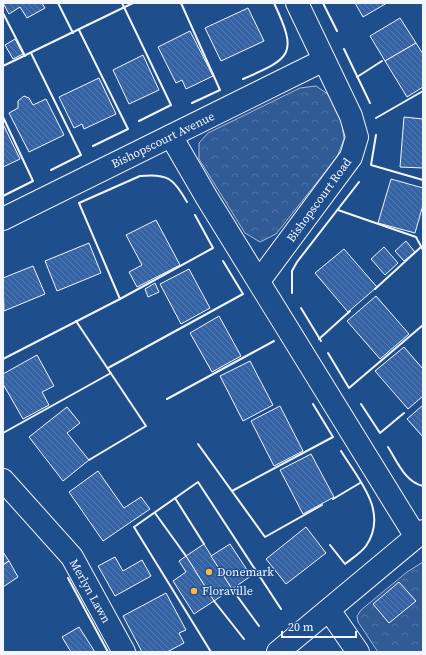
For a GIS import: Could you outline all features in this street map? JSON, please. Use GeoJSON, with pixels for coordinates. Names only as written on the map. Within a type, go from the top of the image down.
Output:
{"type":"FeatureCollection","features":[{"type":"Feature","properties":{"kind":"street","name":"Bishopscourt Road"},"geometry":{"type":"LineString","coordinates":[[259,281],[351,158],[356,147],[357,137],[352,116],[297,3]]}},
{"type":"Feature","properties":{"kind":"street","name":"Bishopscourt Avenue"},"geometry":{"type":"LineString","coordinates":[[3,219],[324,60]]}},
{"type":"Feature","properties":{"kind":"street"},"geometry":{"type":"LineString","coordinates":[[171,136],[259,281],[420,534],[278,652]]}},
{"type":"Feature","properties":{"kind":"street","name":"Merlyn Lawn"},"geometry":{"type":"LineString","coordinates":[[3,480],[74,560],[124,652]]}},
{"type":"Feature","properties":{"kind":"street"},"geometry":{"type":"LineString","coordinates":[[329,610],[358,652]]}},
{"type":"Feature","properties":{"kind":"green space"},"geometry":{"type":"Polygon","coordinates":[[[316,86],[329,95],[342,123],[344,139],[337,157],[276,234],[260,242],[245,233],[199,159],[199,143],[208,133],[300,88],[316,86]]]}},
{"type":"Feature","properties":{"kind":"green space"},"geometry":{"type":"Polygon","coordinates":[[[423,562],[423,652],[378,652],[358,622],[357,616],[361,610],[407,572],[423,562]]]}},
{"type":"Feature","properties":{"kind":"building"},"geometry":{"type":"Polygon","coordinates":[[[3,3],[42,3],[45,8],[27,18],[20,7],[9,14],[3,3]]]}},
{"type":"Feature","properties":{"kind":"building"},"geometry":{"type":"Polygon","coordinates":[[[355,3],[387,3],[363,17],[355,3]]]}},
{"type":"Feature","properties":{"kind":"building"},"geometry":{"type":"Polygon","coordinates":[[[248,8],[264,41],[221,61],[205,28],[248,8]]]}},
{"type":"Feature","properties":{"kind":"building"},"geometry":{"type":"Polygon","coordinates":[[[400,18],[416,43],[385,61],[370,36],[400,18]]]}},
{"type":"Feature","properties":{"kind":"building"},"geometry":{"type":"Polygon","coordinates":[[[190,31],[213,76],[186,89],[182,80],[176,83],[158,47],[190,31]]]}},
{"type":"Feature","properties":{"kind":"building"},"geometry":{"type":"Polygon","coordinates":[[[15,39],[23,54],[13,59],[5,45],[15,39]]]}},
{"type":"Feature","properties":{"kind":"building"},"geometry":{"type":"Polygon","coordinates":[[[416,43],[423,54],[423,87],[407,97],[385,61],[416,43]]]}},
{"type":"Feature","properties":{"kind":"building"},"geometry":{"type":"Polygon","coordinates":[[[143,55],[159,90],[129,104],[113,70],[143,55]]]}},
{"type":"Feature","properties":{"kind":"building"},"geometry":{"type":"Polygon","coordinates":[[[99,78],[116,114],[84,129],[82,124],[74,128],[59,97],[99,78]]]}},
{"type":"Feature","properties":{"kind":"building"},"geometry":{"type":"Polygon","coordinates":[[[24,96],[29,98],[33,105],[46,99],[64,135],[29,152],[9,113],[18,108],[18,101],[24,96]]]}},
{"type":"Feature","properties":{"kind":"building"},"geometry":{"type":"Polygon","coordinates":[[[404,117],[423,119],[423,168],[400,167],[404,117]]]}},
{"type":"Feature","properties":{"kind":"building"},"geometry":{"type":"Polygon","coordinates":[[[3,124],[20,159],[3,167],[3,124]]]}},
{"type":"Feature","properties":{"kind":"building"},"geometry":{"type":"Polygon","coordinates":[[[391,179],[423,188],[423,205],[415,233],[378,223],[391,179]]]}},
{"type":"Feature","properties":{"kind":"building"},"geometry":{"type":"Polygon","coordinates":[[[156,220],[180,265],[137,287],[129,272],[142,265],[126,235],[156,220]]]}},
{"type":"Feature","properties":{"kind":"building"},"geometry":{"type":"Polygon","coordinates":[[[406,241],[415,252],[404,261],[395,251],[406,241]]]}},
{"type":"Feature","properties":{"kind":"building"},"geometry":{"type":"Polygon","coordinates":[[[89,243],[101,273],[57,291],[45,261],[89,243]]]}},
{"type":"Feature","properties":{"kind":"building"},"geometry":{"type":"Polygon","coordinates":[[[384,247],[398,263],[385,275],[371,259],[384,247]]]}},
{"type":"Feature","properties":{"kind":"building"},"geometry":{"type":"Polygon","coordinates":[[[344,249],[377,287],[348,312],[315,273],[344,249]]]}},
{"type":"Feature","properties":{"kind":"building"},"geometry":{"type":"Polygon","coordinates":[[[33,266],[45,294],[4,311],[3,278],[33,266]]]}},
{"type":"Feature","properties":{"kind":"building"},"geometry":{"type":"Polygon","coordinates":[[[189,269],[210,308],[181,324],[160,284],[189,269]]]}},
{"type":"Feature","properties":{"kind":"building"},"geometry":{"type":"Polygon","coordinates":[[[155,283],[159,292],[148,297],[145,289],[155,283]]]}},
{"type":"Feature","properties":{"kind":"building"},"geometry":{"type":"Polygon","coordinates":[[[376,296],[409,334],[380,359],[347,321],[376,296]]]}},
{"type":"Feature","properties":{"kind":"building"},"geometry":{"type":"Polygon","coordinates":[[[219,316],[241,356],[212,372],[190,333],[219,316]]]}},
{"type":"Feature","properties":{"kind":"building"},"geometry":{"type":"Polygon","coordinates":[[[404,347],[423,369],[423,396],[408,409],[375,371],[404,347]]]}},
{"type":"Feature","properties":{"kind":"building"},"geometry":{"type":"Polygon","coordinates":[[[37,355],[54,386],[42,392],[49,405],[23,419],[3,384],[3,374],[37,355]]]}},
{"type":"Feature","properties":{"kind":"building"},"geometry":{"type":"Polygon","coordinates":[[[250,361],[273,405],[243,421],[220,376],[250,361]]]}},
{"type":"Feature","properties":{"kind":"building"},"geometry":{"type":"Polygon","coordinates":[[[423,405],[423,437],[407,419],[423,405]]]}},
{"type":"Feature","properties":{"kind":"building"},"geometry":{"type":"Polygon","coordinates":[[[280,406],[303,451],[274,466],[251,421],[280,406]]]}},
{"type":"Feature","properties":{"kind":"building"},"geometry":{"type":"Polygon","coordinates":[[[67,407],[80,423],[67,433],[89,460],[63,481],[29,437],[67,407]]]}},
{"type":"Feature","properties":{"kind":"building"},"geometry":{"type":"Polygon","coordinates":[[[311,454],[334,497],[303,514],[280,470],[311,454]]]}},
{"type":"Feature","properties":{"kind":"building"},"geometry":{"type":"Polygon","coordinates":[[[98,471],[124,508],[141,497],[150,509],[103,541],[69,492],[98,471]]]}},
{"type":"Feature","properties":{"kind":"building"},"geometry":{"type":"Polygon","coordinates":[[[306,527],[326,553],[286,584],[266,559],[306,527]]]}},
{"type":"Feature","properties":{"kind":"building","name":"Donemark"},"geometry":{"type":"Polygon","coordinates":[[[204,544],[232,589],[214,601],[186,556],[204,544]]]}},
{"type":"Feature","properties":{"kind":"building"},"geometry":{"type":"Polygon","coordinates":[[[230,544],[251,576],[232,589],[211,556],[230,544]]]}},
{"type":"Feature","properties":{"kind":"building"},"geometry":{"type":"Polygon","coordinates":[[[3,552],[9,561],[3,565],[3,552]]]}},
{"type":"Feature","properties":{"kind":"building","name":"Floraville"},"geometry":{"type":"Polygon","coordinates":[[[186,556],[214,601],[194,614],[173,581],[186,572],[179,561],[186,556]]]}},
{"type":"Feature","properties":{"kind":"building"},"geometry":{"type":"Polygon","coordinates":[[[115,557],[123,571],[142,560],[151,576],[115,596],[98,566],[115,557]]]}},
{"type":"Feature","properties":{"kind":"building"},"geometry":{"type":"Polygon","coordinates":[[[9,561],[18,577],[3,587],[3,565],[9,561]]]}},
{"type":"Feature","properties":{"kind":"building"},"geometry":{"type":"Polygon","coordinates":[[[399,582],[416,601],[389,623],[373,604],[399,582]]]}},
{"type":"Feature","properties":{"kind":"building"},"geometry":{"type":"Polygon","coordinates":[[[166,593],[186,630],[179,633],[184,643],[167,652],[142,652],[123,616],[166,593]]]}},
{"type":"Feature","properties":{"kind":"building"},"geometry":{"type":"Polygon","coordinates":[[[79,627],[95,652],[71,652],[62,637],[79,627]]]}},
{"type":"Feature","properties":{"kind":"wall"},"geometry":{"type":"LineString","coordinates":[[58,3],[73,33]]}},
{"type":"Feature","properties":{"kind":"wall"},"geometry":{"type":"LineString","coordinates":[[122,3],[171,105],[139,121]]}},
{"type":"Feature","properties":{"kind":"wall"},"geometry":{"type":"LineString","coordinates":[[3,66],[133,3]]}},
{"type":"Feature","properties":{"kind":"wall"},"geometry":{"type":"LineString","coordinates":[[181,3],[220,90],[192,103]]}},
{"type":"Feature","properties":{"kind":"wall"},"geometry":{"type":"LineString","coordinates":[[243,79],[272,65],[281,59],[286,52],[288,44],[286,33],[274,3]]}},
{"type":"Feature","properties":{"kind":"wall"},"geometry":{"type":"LineString","coordinates":[[323,3],[337,31]]}},
{"type":"Feature","properties":{"kind":"wall"},"geometry":{"type":"LineString","coordinates":[[3,13],[25,56]]}},
{"type":"Feature","properties":{"kind":"wall"},"geometry":{"type":"LineString","coordinates":[[79,30],[128,129],[93,146]]}},
{"type":"Feature","properties":{"kind":"wall"},"geometry":{"type":"LineString","coordinates":[[344,49],[370,103]]}},
{"type":"Feature","properties":{"kind":"wall"},"geometry":{"type":"LineString","coordinates":[[31,53],[81,155],[51,170]]}},
{"type":"Feature","properties":{"kind":"wall"},"geometry":{"type":"LineString","coordinates":[[357,77],[382,61]]}},
{"type":"Feature","properties":{"kind":"wall"},"geometry":{"type":"LineString","coordinates":[[376,118],[423,91]]}},
{"type":"Feature","properties":{"kind":"wall"},"geometry":{"type":"LineString","coordinates":[[3,117],[33,181],[3,196]]}},
{"type":"Feature","properties":{"kind":"wall"},"geometry":{"type":"LineString","coordinates":[[376,135],[371,165],[423,180]]}},
{"type":"Feature","properties":{"kind":"wall"},"geometry":{"type":"LineString","coordinates":[[3,359],[120,299],[79,203],[140,176],[150,175],[169,179],[178,188],[187,202]]}},
{"type":"Feature","properties":{"kind":"wall"},"geometry":{"type":"LineString","coordinates":[[292,293],[292,271],[297,262],[359,182]]}},
{"type":"Feature","properties":{"kind":"wall"},"geometry":{"type":"LineString","coordinates":[[338,210],[416,237],[423,250]]}},
{"type":"Feature","properties":{"kind":"wall"},"geometry":{"type":"LineString","coordinates":[[120,299],[213,248],[195,215]]}},
{"type":"Feature","properties":{"kind":"wall"},"geometry":{"type":"LineString","coordinates":[[375,289],[421,247]]}},
{"type":"Feature","properties":{"kind":"wall"},"geometry":{"type":"LineString","coordinates":[[108,368],[243,294],[223,261]]}},
{"type":"Feature","properties":{"kind":"wall"},"geometry":{"type":"LineString","coordinates":[[301,308],[321,341]]}},
{"type":"Feature","properties":{"kind":"wall"},"geometry":{"type":"LineString","coordinates":[[319,339],[350,311]]}},
{"type":"Feature","properties":{"kind":"wall"},"geometry":{"type":"LineString","coordinates":[[76,321],[146,426],[89,460]]}},
{"type":"Feature","properties":{"kind":"wall"},"geometry":{"type":"LineString","coordinates":[[328,353],[349,388],[423,325]]}},
{"type":"Feature","properties":{"kind":"wall"},"geometry":{"type":"LineString","coordinates":[[167,399],[274,341]]}},
{"type":"Feature","properties":{"kind":"wall"},"geometry":{"type":"LineString","coordinates":[[3,433],[111,373]]}},
{"type":"Feature","properties":{"kind":"wall"},"geometry":{"type":"LineString","coordinates":[[232,491],[333,437],[313,404]]}},
{"type":"Feature","properties":{"kind":"wall"},"geometry":{"type":"LineString","coordinates":[[361,404],[380,433],[404,413]]}},
{"type":"Feature","properties":{"kind":"wall"},"geometry":{"type":"LineString","coordinates":[[198,444],[265,537],[322,505]]}},
{"type":"Feature","properties":{"kind":"wall"},"geometry":{"type":"LineString","coordinates":[[388,447],[406,476],[417,484],[423,486]]}},
{"type":"Feature","properties":{"kind":"wall"},"geometry":{"type":"LineString","coordinates":[[330,545],[345,564],[364,549],[372,533],[374,521],[373,509],[369,497],[341,451]]}},
{"type":"Feature","properties":{"kind":"wall"},"geometry":{"type":"LineString","coordinates":[[211,652],[134,527],[198,482],[281,609]]}},
{"type":"Feature","properties":{"kind":"wall"},"geometry":{"type":"LineString","coordinates":[[333,499],[360,483]]}},
{"type":"Feature","properties":{"kind":"wall"},"geometry":{"type":"LineString","coordinates":[[175,498],[204,544]]}},
{"type":"Feature","properties":{"kind":"wall"},"geometry":{"type":"LineString","coordinates":[[155,513],[186,556]]}},
{"type":"Feature","properties":{"kind":"wall"},"geometry":{"type":"LineString","coordinates":[[68,578],[108,652]]}},
{"type":"Feature","properties":{"kind":"wall"},"geometry":{"type":"LineString","coordinates":[[232,589],[259,626]]}},
{"type":"Feature","properties":{"kind":"wall"},"geometry":{"type":"LineString","coordinates":[[214,601],[244,639]]}},
{"type":"Feature","properties":{"kind":"place","name":"Donemark"},"geometry":{"type":"Point","coordinates":[209,572]}},
{"type":"Feature","properties":{"kind":"place","name":"Floraville"},"geometry":{"type":"Point","coordinates":[194,591]}}]}
